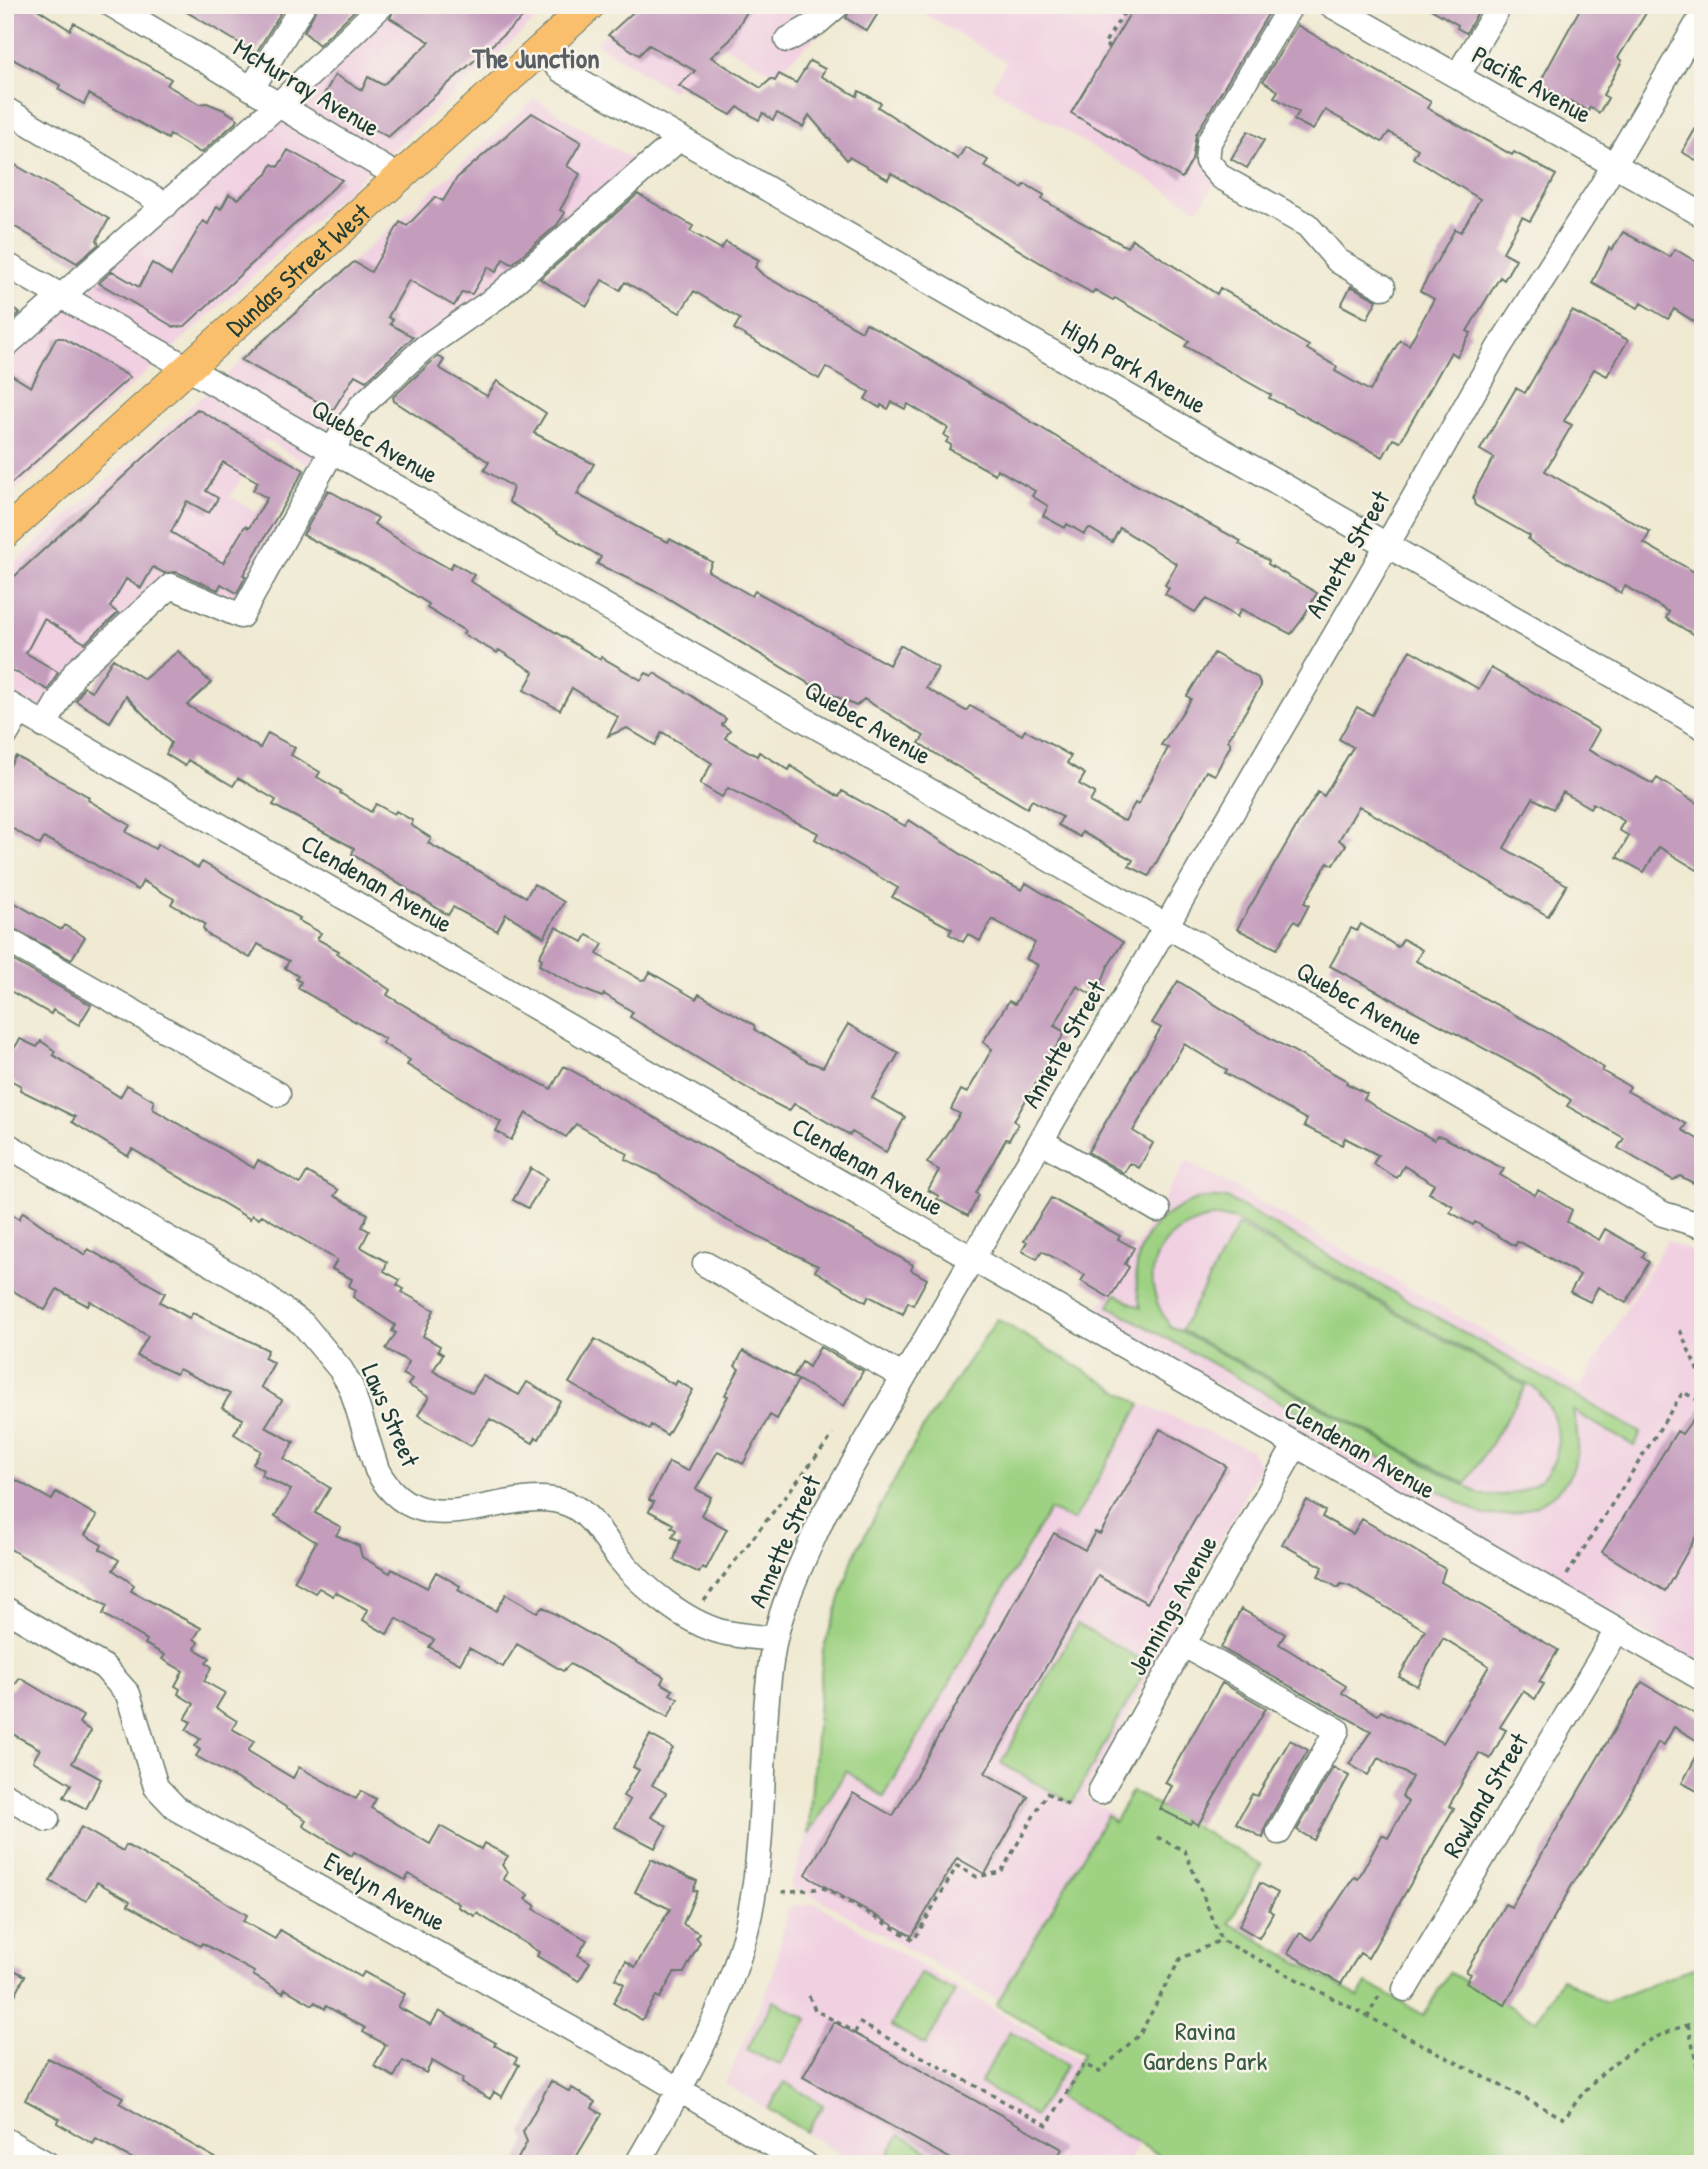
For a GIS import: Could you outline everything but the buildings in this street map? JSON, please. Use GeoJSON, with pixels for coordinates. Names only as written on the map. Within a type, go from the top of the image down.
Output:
{"type":"FeatureCollection","features":[{"type":"Feature","properties":{"kind":"main road","name":"Dundas Street West"},"geometry":{"type":"LineString","coordinates":[[5,533],[590,5]]}},
{"type":"Feature","properties":{"kind":"street","name":"McMurray Avenue"},"geometry":{"type":"LineString","coordinates":[[112,5],[399,177]]}},
{"type":"Feature","properties":{"kind":"street"},"geometry":{"type":"LineString","coordinates":[[252,88],[303,5]]}},
{"type":"Feature","properties":{"kind":"street"},"geometry":{"type":"LineString","coordinates":[[5,346],[279,104],[382,5]]}},
{"type":"Feature","properties":{"kind":"street"},"geometry":{"type":"LineString","coordinates":[[787,40],[817,23],[838,5]]}},
{"type":"Feature","properties":{"kind":"street"},"geometry":{"type":"LineString","coordinates":[[1291,5],[1209,142],[1207,161],[1221,177],[1307,225],[1338,261],[1383,287]]}},
{"type":"Feature","properties":{"kind":"street","name":"Pacific Avenue"},"geometry":{"type":"LineString","coordinates":[[1331,5],[1703,215]]}},
{"type":"Feature","properties":{"kind":"street"},"geometry":{"type":"LineString","coordinates":[[1457,76],[1500,5]]}},
{"type":"Feature","properties":{"kind":"street","name":"Annette Street"},"geometry":{"type":"LineString","coordinates":[[637,2164],[679,2091],[722,2005],[750,1913],[758,1861],[764,1723],[775,1639],[797,1575],[824,1514],[1498,349],[1614,165],[1703,14]]}},
{"type":"Feature","properties":{"kind":"street","name":"High Park Avenue"},"geometry":{"type":"LineString","coordinates":[[541,50],[561,70],[1703,727]]}},
{"type":"Feature","properties":{"kind":"street"},"geometry":{"type":"LineString","coordinates":[[5,108],[166,205]]}},
{"type":"Feature","properties":{"kind":"street"},"geometry":{"type":"LineString","coordinates":[[44,726],[76,671],[171,586],[242,615],[332,450],[360,406],[425,347],[497,297],[680,138]]}},
{"type":"Feature","properties":{"kind":"street","name":"Quebec Avenue"},"geometry":{"type":"LineString","coordinates":[[5,264],[1166,926],[1663,1214],[1703,1226]]}},
{"type":"Feature","properties":{"kind":"street"},"geometry":{"type":"LineString","coordinates":[[5,736],[12,707]]}},
{"type":"Feature","properties":{"kind":"street","name":"Clendenan Avenue"},"geometry":{"type":"LineString","coordinates":[[12,707],[1616,1632],[1703,1679]]}},
{"type":"Feature","properties":{"kind":"street"},"geometry":{"type":"LineString","coordinates":[[5,939],[278,1094]]}},
{"type":"Feature","properties":{"kind":"street"},"geometry":{"type":"LineString","coordinates":[[1041,1141],[1158,1210]]}},
{"type":"Feature","properties":{"kind":"street","name":"Laws Street"},"geometry":{"type":"LineString","coordinates":[[5,1144],[250,1286],[303,1324],[341,1370],[351,1387],[377,1469],[383,1481],[404,1500],[428,1509],[444,1511],[478,1510],[546,1499],[567,1503],[589,1520],[633,1573],[696,1621],[722,1632],[775,1639]]}},
{"type":"Feature","properties":{"kind":"street"},"geometry":{"type":"LineString","coordinates":[[705,1265],[902,1376]]}},
{"type":"Feature","properties":{"kind":"street","name":"Jennings Avenue"},"geometry":{"type":"LineString","coordinates":[[1100,1792],[1295,1446]]}},
{"type":"Feature","properties":{"kind":"street","name":"Evelyn Avenue"},"geometry":{"type":"LineString","coordinates":[[5,1609],[104,1667],[128,1694],[156,1787],[177,1809],[805,2164]]}},
{"type":"Feature","properties":{"kind":"street","name":"Rowland Street"},"geometry":{"type":"LineString","coordinates":[[1394,1989],[1616,1632]]}},
{"type":"Feature","properties":{"kind":"street"},"geometry":{"type":"LineString","coordinates":[[1184,1644],[1337,1730],[1279,1832]]}},
{"type":"Feature","properties":{"kind":"street"},"geometry":{"type":"LineString","coordinates":[[5,1795],[47,1819]]}},
{"type":"Feature","properties":{"kind":"street"},"geometry":{"type":"LineString","coordinates":[[5,2140],[47,2164]]}},
{"type":"Feature","properties":{"kind":"path"},"geometry":{"type":"LineString","coordinates":[[1110,48],[1104,44],[1129,5]]}},
{"type":"Feature","properties":{"kind":"path"},"geometry":{"type":"LineString","coordinates":[[1680,1330],[1703,1383]]}},
{"type":"Feature","properties":{"kind":"path"},"geometry":{"type":"LineString","coordinates":[[1563,1580],[1683,1392],[1703,1403]]}},
{"type":"Feature","properties":{"kind":"path"},"geometry":{"type":"LineString","coordinates":[[701,1605],[833,1435]]}},
{"type":"Feature","properties":{"kind":"path"},"geometry":{"type":"LineString","coordinates":[[782,1892],[824,1888],[914,1940],[957,1866],[977,1877],[1000,1872],[1047,1793],[1068,1805]]}},
{"type":"Feature","properties":{"kind":"path"},"geometry":{"type":"LineString","coordinates":[[1157,1837],[1185,1851],[1221,1940],[1566,2119],[1576,2100],[1613,2064],[1652,2038],[1703,2021]]}},
{"type":"Feature","properties":{"kind":"path"},"geometry":{"type":"LineString","coordinates":[[809,1996],[815,2010],[855,2032],[860,2023],[1047,2125],[1084,2064],[1099,2072],[1140,2034],[1180,1959],[1221,1940]]}},
{"type":"Feature","properties":{"kind":"path"},"geometry":{"type":"LineString","coordinates":[[1367,2018],[1394,1989]]}},
{"type":"Feature","properties":{"kind":"path"},"geometry":{"type":"LineString","coordinates":[[1688,2024],[1703,2095]]}},
{"type":"Feature","properties":{"kind":"shaded area"},"geometry":{"type":"Polygon","coordinates":[[[376,5],[552,5],[5,500],[5,345],[376,5]]]}},
{"type":"Feature","properties":{"kind":"shaded area"},"geometry":{"type":"Polygon","coordinates":[[[637,5],[850,5],[776,74],[723,45],[672,91],[596,43],[637,5]]]}},
{"type":"Feature","properties":{"kind":"shaded area"},"geometry":{"type":"Polygon","coordinates":[[[910,5],[1291,5],[1211,149],[1215,183],[1198,209],[991,87],[1006,62],[910,5]]]}},
{"type":"Feature","properties":{"kind":"shaded area"},"geometry":{"type":"Polygon","coordinates":[[[535,99],[639,164],[386,379],[314,469],[265,439],[230,497],[285,527],[227,619],[175,589],[61,703],[55,713],[15,733],[5,748],[5,572],[535,99]]]}},
{"type":"Feature","properties":{"kind":"shaded area"},"geometry":{"type":"Polygon","coordinates":[[[1187,1160],[1580,1387],[1667,1240],[1690,1251],[1703,1253],[1703,1667],[1096,1314],[1187,1160]]]}},
{"type":"Feature","properties":{"kind":"shaded area"},"geometry":{"type":"Polygon","coordinates":[[[997,1319],[1141,1404],[1251,1450],[1260,1467],[1084,1796],[1114,1815],[1002,2002],[817,1898],[790,1887],[808,1835],[823,1651],[854,1555],[923,1428],[997,1319]]]}},
{"type":"Feature","properties":{"kind":"shaded area"},"geometry":{"type":"Polygon","coordinates":[[[815,1903],[1079,2059],[1057,2099],[1139,2143],[1127,2164],[857,2164],[725,2084],[772,1979],[788,1907],[815,1903]]]}},
{"type":"Feature","properties":{"kind":"green space"},"geometry":{"type":"Polygon","coordinates":[[[1202,1198],[1227,1198],[1641,1433],[1634,1446],[1573,1411],[1577,1453],[1572,1470],[1563,1485],[1551,1496],[1520,1511],[1483,1515],[1109,1306],[1116,1294],[1141,1308],[1136,1270],[1139,1253],[1155,1226],[1183,1206],[1202,1198]],[[1213,1217],[1193,1223],[1176,1232],[1164,1244],[1156,1258],[1154,1290],[1159,1308],[1170,1326],[1480,1494],[1504,1495],[1524,1490],[1540,1480],[1551,1466],[1557,1449],[1557,1430],[1551,1410],[1537,1390],[1233,1219],[1213,1217]]]}},
{"type":"Feature","properties":{"kind":"green space"},"geometry":{"type":"Polygon","coordinates":[[[1238,1225],[1526,1386],[1466,1484],[1181,1330],[1238,1225]]]}},
{"type":"Feature","properties":{"kind":"green space"},"geometry":{"type":"Polygon","coordinates":[[[997,1319],[1141,1404],[1074,1521],[1049,1510],[884,1797],[846,1771],[808,1835],[823,1651],[854,1555],[923,1428],[997,1319]]]}},
{"type":"Feature","properties":{"kind":"green space"},"geometry":{"type":"Polygon","coordinates":[[[1077,1624],[1149,1664],[1072,1803],[1001,1763],[1077,1624]]]}},
{"type":"Feature","properties":{"kind":"green space","name":"Ravina Gardens Park"},"geometry":{"type":"Polygon","coordinates":[[[1132,1791],[1262,1865],[1229,1923],[1359,1997],[1367,1983],[1424,2015],[1449,1972],[1536,2021],[1562,1978],[1605,2003],[1703,1964],[1703,2164],[1176,2164],[1058,2098],[1083,2054],[996,2005],[1107,1815],[1114,1822],[1132,1791]]]}},
{"type":"Feature","properties":{"kind":"green space"},"geometry":{"type":"Polygon","coordinates":[[[920,1973],[955,1992],[926,2045],[891,2026],[920,1973]]]}},
{"type":"Feature","properties":{"kind":"green space"},"geometry":{"type":"Polygon","coordinates":[[[773,2001],[808,2019],[780,2065],[747,2050],[773,2001]]]}},
{"type":"Feature","properties":{"kind":"green space"},"geometry":{"type":"Polygon","coordinates":[[[1010,2031],[1066,2065],[1035,2116],[980,2083],[1010,2031]]]}},
{"type":"Feature","properties":{"kind":"green space"},"geometry":{"type":"Polygon","coordinates":[[[785,2082],[823,2105],[806,2132],[768,2109],[785,2082]]]}},
{"type":"Feature","properties":{"kind":"green space"},"geometry":{"type":"Polygon","coordinates":[[[900,2134],[951,2164],[883,2164],[900,2134]]]}},
{"type":"Feature","properties":{"kind":"district","name":"The Junction"},"geometry":{"type":"Point","coordinates":[536,58]}}]}
